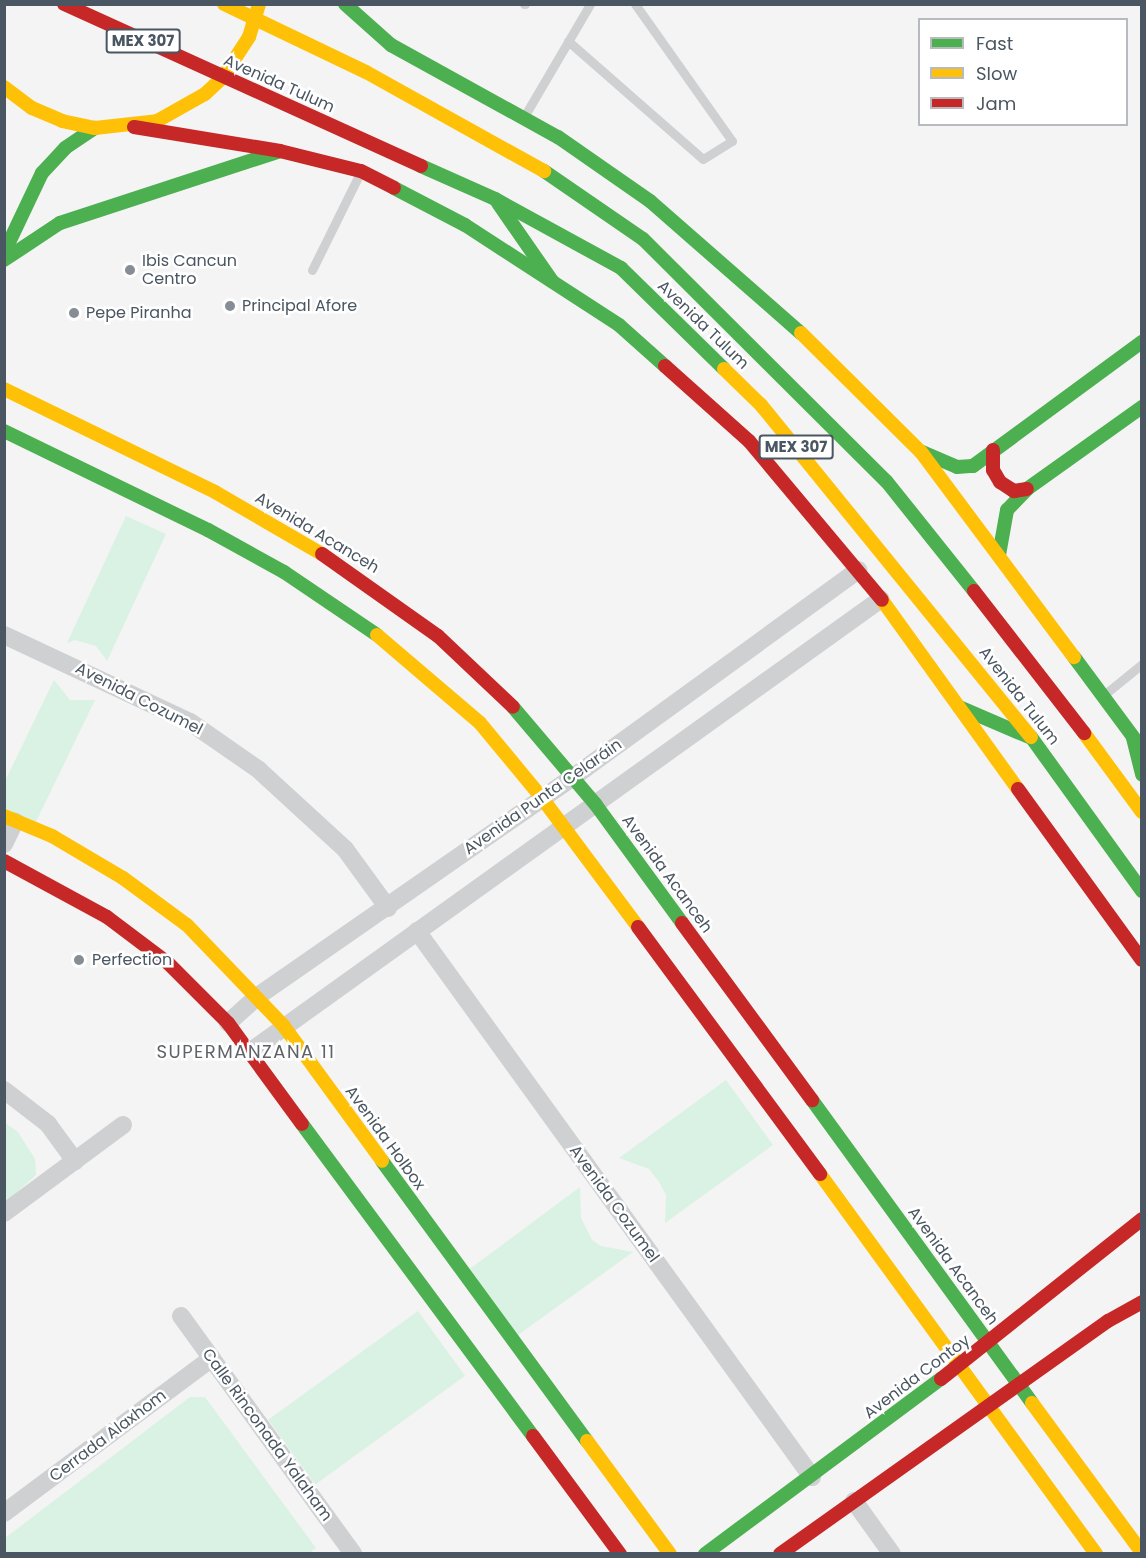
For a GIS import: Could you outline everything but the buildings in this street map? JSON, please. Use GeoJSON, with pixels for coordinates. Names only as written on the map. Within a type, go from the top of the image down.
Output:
{"type":"FeatureCollection","features":[{"type":"Feature","properties":{"kind":"street","name":"Avenida Tulum"},"geometry":{"type":"LineString","coordinates":[[64,4],[495,199],[621,268],[761,405],[1033,739],[1142,891]]}},
{"type":"Feature","properties":{"kind":"street","name":"Avenida Tulum"},"geometry":{"type":"LineString","coordinates":[[224,4],[519,154],[643,239],[886,482],[1043,678],[1142,812]]}},
{"type":"Feature","properties":{"kind":"street"},"geometry":{"type":"LineString","coordinates":[[133,127],[178,111],[223,77],[239,55],[256,19],[259,4]]}},
{"type":"Feature","properties":{"kind":"street"},"geometry":{"type":"LineString","coordinates":[[345,4],[391,45],[524,117],[650,201],[772,304],[921,452],[1103,695],[1137,744],[1142,775]]}},
{"type":"Feature","properties":{"kind":"street"},"geometry":{"type":"LineString","coordinates":[[4,87],[43,113],[95,128],[133,127],[280,150],[361,171],[465,225],[619,324],[749,441],[858,570],[881,598],[1142,960]]}},
{"type":"Feature","properties":{"kind":"street"},"geometry":{"type":"LineString","coordinates":[[4,253],[42,173],[65,148],[95,128]]}},
{"type":"Feature","properties":{"kind":"street"},"geometry":{"type":"LineString","coordinates":[[4,260],[60,223],[280,150]]}},
{"type":"Feature","properties":{"kind":"street"},"geometry":{"type":"LineString","coordinates":[[495,199],[552,281]]}},
{"type":"Feature","properties":{"kind":"street"},"geometry":{"type":"LineString","coordinates":[[921,452],[957,467],[973,466],[1142,342]]}},
{"type":"Feature","properties":{"kind":"street","name":"Avenida Acanceh"},"geometry":{"type":"LineString","coordinates":[[4,389],[215,492],[371,585],[438,636],[514,708],[596,805],[1017,1385],[1142,1553]]}},
{"type":"Feature","properties":{"kind":"street"},"geometry":{"type":"LineString","coordinates":[[999,555],[1007,510],[1027,489],[1142,407]]}},
{"type":"Feature","properties":{"kind":"street"},"geometry":{"type":"LineString","coordinates":[[4,431],[208,530],[355,617],[480,723],[542,798],[761,1092],[957,1366],[1096,1554]]}},
{"type":"Feature","properties":{"kind":"street"},"geometry":{"type":"LineString","coordinates":[[993,450],[993,470],[1000,482],[1014,491],[1027,489]]}},
{"type":"Feature","properties":{"kind":"street","name":"Avenida Punta Celaráin"},"geometry":{"type":"LineString","coordinates":[[228,1023],[258,996],[388,908],[572,778],[858,570]]}},
{"type":"Feature","properties":{"kind":"street"},"geometry":{"type":"LineString","coordinates":[[251,1051],[283,1025],[596,805],[881,598]]}},
{"type":"Feature","properties":{"kind":"street","name":"Avenida Cozumel"},"geometry":{"type":"LineString","coordinates":[[4,635],[190,722],[259,770],[345,849],[388,908]]}},
{"type":"Feature","properties":{"kind":"street"},"geometry":{"type":"LineString","coordinates":[[959,707],[1033,739]]}},
{"type":"Feature","properties":{"kind":"street"},"geometry":{"type":"LineString","coordinates":[[4,844],[10,819]]}},
{"type":"Feature","properties":{"kind":"street","name":"Avenida Holbox"},"geometry":{"type":"LineString","coordinates":[[10,819],[52,836],[123,878],[187,925],[258,996],[283,1025],[669,1554]]}},
{"type":"Feature","properties":{"kind":"street"},"geometry":{"type":"LineString","coordinates":[[4,861],[107,917],[168,963],[228,1023],[251,1051],[620,1554]]}},
{"type":"Feature","properties":{"kind":"street","name":"Avenida Cozumel"},"geometry":{"type":"LineString","coordinates":[[417,931],[812,1477]]}},
{"type":"Feature","properties":{"kind":"street"},"geometry":{"type":"LineString","coordinates":[[4,1090],[48,1124],[75,1161]]}},
{"type":"Feature","properties":{"kind":"street"},"geometry":{"type":"LineString","coordinates":[[4,1213],[123,1125]]}},
{"type":"Feature","properties":{"kind":"street","name":"Avenida Contoy"},"geometry":{"type":"LineString","coordinates":[[705,1554],[812,1477],[988,1344],[1142,1219]]}},
{"type":"Feature","properties":{"kind":"street"},"geometry":{"type":"LineString","coordinates":[[780,1554],[1017,1385],[1142,1302]]}},
{"type":"Feature","properties":{"kind":"street","name":"Calle Rinconada Yalaham"},"geometry":{"type":"LineString","coordinates":[[182,1316],[349,1552]]}},
{"type":"Feature","properties":{"kind":"street","name":"Cerrada Alaxhom"},"geometry":{"type":"LineString","coordinates":[[4,1513],[212,1358]]}},
{"type":"Feature","properties":{"kind":"street"},"geometry":{"type":"LineString","coordinates":[[854,1501],[892,1554]]}},
{"type":"Feature","properties":{"kind":"lane"},"geometry":{"type":"LineString","coordinates":[[524,117],[590,4]]}},
{"type":"Feature","properties":{"kind":"lane"},"geometry":{"type":"LineString","coordinates":[[568,41],[703,159],[732,141],[635,4]]}},
{"type":"Feature","properties":{"kind":"lane"},"geometry":{"type":"LineString","coordinates":[[312,270],[361,171]]}},
{"type":"Feature","properties":{"kind":"lane"},"geometry":{"type":"LineString","coordinates":[[1103,695],[1142,664]]}},
{"type":"Feature","properties":{"kind":"green space"},"geometry":{"type":"Polygon","coordinates":[[[126,516],[166,534],[107,661],[96,646],[75,640],[67,643],[126,516]]]}},
{"type":"Feature","properties":{"kind":"green space"},"geometry":{"type":"Polygon","coordinates":[[[54,680],[70,700],[95,700],[33,828],[5,815],[4,783],[54,680]]]}},
{"type":"Feature","properties":{"kind":"green space"},"geometry":{"type":"Polygon","coordinates":[[[726,1080],[773,1145],[665,1223],[666,1195],[659,1182],[649,1169],[619,1158],[726,1080]]]}},
{"type":"Feature","properties":{"kind":"green space"},"geometry":{"type":"Polygon","coordinates":[[[4,1122],[18,1132],[35,1159],[36,1175],[4,1204],[4,1122]]]}},
{"type":"Feature","properties":{"kind":"green space"},"geometry":{"type":"Polygon","coordinates":[[[580,1187],[581,1218],[592,1240],[601,1246],[633,1252],[514,1338],[467,1271],[580,1187]]]}},
{"type":"Feature","properties":{"kind":"green space"},"geometry":{"type":"Polygon","coordinates":[[[418,1311],[465,1376],[315,1484],[268,1420],[418,1311]]]}},
{"type":"Feature","properties":{"kind":"green space"},"geometry":{"type":"Polygon","coordinates":[[[190,1397],[205,1397],[316,1548],[308,1554],[5,1553],[5,1538],[190,1397]]]}},
{"type":"Feature","properties":{"kind":"traffic: fast"},"geometry":{"type":"LineString","coordinates":[[345,4],[391,45],[558,137],[650,201],[801,333]]}},
{"type":"Feature","properties":{"kind":"traffic: fast"},"geometry":{"type":"LineString","coordinates":[[4,253],[42,173],[65,148],[95,128]]}},
{"type":"Feature","properties":{"kind":"traffic: fast"},"geometry":{"type":"LineString","coordinates":[[4,260],[60,223],[280,151]]}},
{"type":"Feature","properties":{"kind":"traffic: fast"},"geometry":{"type":"LineString","coordinates":[[421,166],[495,199],[621,268],[724,369]]}},
{"type":"Feature","properties":{"kind":"traffic: fast"},"geometry":{"type":"LineString","coordinates":[[544,171],[643,239],[887,482],[974,591]]}},
{"type":"Feature","properties":{"kind":"traffic: fast"},"geometry":{"type":"LineString","coordinates":[[394,188],[465,225],[619,325],[665,366]]}},
{"type":"Feature","properties":{"kind":"traffic: fast"},"geometry":{"type":"LineString","coordinates":[[498,203],[552,281]]}},
{"type":"Feature","properties":{"kind":"traffic: fast"},"geometry":{"type":"LineString","coordinates":[[922,452],[957,467],[973,466],[1142,342]]}},
{"type":"Feature","properties":{"kind":"traffic: fast"},"geometry":{"type":"LineString","coordinates":[[999,555],[1007,510],[1027,489],[1142,407]]}},
{"type":"Feature","properties":{"kind":"traffic: fast"},"geometry":{"type":"LineString","coordinates":[[4,431],[208,530],[284,572],[377,635]]}},
{"type":"Feature","properties":{"kind":"traffic: fast"},"geometry":{"type":"LineString","coordinates":[[1074,657],[1142,749]]}},
{"type":"Feature","properties":{"kind":"traffic: fast"},"geometry":{"type":"LineString","coordinates":[[513,707],[596,805],[682,923]]}},
{"type":"Feature","properties":{"kind":"traffic: fast"},"geometry":{"type":"LineString","coordinates":[[959,707],[1029,737]]}},
{"type":"Feature","properties":{"kind":"traffic: fast"},"geometry":{"type":"LineString","coordinates":[[1031,737],[1142,891]]}},
{"type":"Feature","properties":{"kind":"traffic: fast"},"geometry":{"type":"LineString","coordinates":[[1133,738],[1142,775]]}},
{"type":"Feature","properties":{"kind":"traffic: fast"},"geometry":{"type":"LineString","coordinates":[[812,1100],[1032,1403]]}},
{"type":"Feature","properties":{"kind":"traffic: fast"},"geometry":{"type":"LineString","coordinates":[[302,1124],[533,1436]]}},
{"type":"Feature","properties":{"kind":"traffic: fast"},"geometry":{"type":"LineString","coordinates":[[382,1161],[587,1441]]}},
{"type":"Feature","properties":{"kind":"traffic: fast"},"geometry":{"type":"LineString","coordinates":[[705,1554],[941,1379]]}},
{"type":"Feature","properties":{"kind":"traffic: slow"},"geometry":{"type":"LineString","coordinates":[[224,4],[366,72],[544,171]]}},
{"type":"Feature","properties":{"kind":"traffic: slow"},"geometry":{"type":"LineString","coordinates":[[4,87],[32,108],[62,121],[95,128],[157,121],[205,94],[223,77],[249,37],[259,4]]}},
{"type":"Feature","properties":{"kind":"traffic: slow"},"geometry":{"type":"LineString","coordinates":[[801,333],[921,452],[1074,657]]}},
{"type":"Feature","properties":{"kind":"traffic: slow"},"geometry":{"type":"LineString","coordinates":[[724,369],[761,405],[1031,737]]}},
{"type":"Feature","properties":{"kind":"traffic: slow"},"geometry":{"type":"LineString","coordinates":[[4,389],[215,492],[322,554]]}},
{"type":"Feature","properties":{"kind":"traffic: slow"},"geometry":{"type":"LineString","coordinates":[[882,600],[1018,789]]}},
{"type":"Feature","properties":{"kind":"traffic: slow"},"geometry":{"type":"LineString","coordinates":[[377,635],[480,723],[542,798],[638,927]]}},
{"type":"Feature","properties":{"kind":"traffic: slow"},"geometry":{"type":"LineString","coordinates":[[1084,733],[1142,812]]}},
{"type":"Feature","properties":{"kind":"traffic: slow"},"geometry":{"type":"LineString","coordinates":[[4,816],[52,836],[123,878],[187,925],[283,1025],[382,1161]]}},
{"type":"Feature","properties":{"kind":"traffic: slow"},"geometry":{"type":"LineString","coordinates":[[820,1174],[1096,1554]]}},
{"type":"Feature","properties":{"kind":"traffic: slow"},"geometry":{"type":"LineString","coordinates":[[1032,1403],[1142,1553]]}},
{"type":"Feature","properties":{"kind":"traffic: slow"},"geometry":{"type":"LineString","coordinates":[[587,1441],[670,1554]]}},
{"type":"Feature","properties":{"kind":"traffic: jam"},"geometry":{"type":"LineString","coordinates":[[64,4],[421,166]]}},
{"type":"Feature","properties":{"kind":"traffic: jam"},"geometry":{"type":"LineString","coordinates":[[134,127],[280,151],[361,171],[394,188]]}},
{"type":"Feature","properties":{"kind":"traffic: jam"},"geometry":{"type":"LineString","coordinates":[[665,366],[749,441],[882,600]]}},
{"type":"Feature","properties":{"kind":"traffic: jam"},"geometry":{"type":"LineString","coordinates":[[993,450],[993,470],[1000,482],[1014,491],[1027,489]]}},
{"type":"Feature","properties":{"kind":"traffic: jam"},"geometry":{"type":"LineString","coordinates":[[322,554],[438,636],[513,707]]}},
{"type":"Feature","properties":{"kind":"traffic: jam"},"geometry":{"type":"LineString","coordinates":[[974,591],[1084,733]]}},
{"type":"Feature","properties":{"kind":"traffic: jam"},"geometry":{"type":"LineString","coordinates":[[1018,789],[1142,960]]}},
{"type":"Feature","properties":{"kind":"traffic: jam"},"geometry":{"type":"LineString","coordinates":[[4,861],[107,917],[168,963],[228,1023],[302,1124]]}},
{"type":"Feature","properties":{"kind":"traffic: jam"},"geometry":{"type":"LineString","coordinates":[[682,923],[812,1100]]}},
{"type":"Feature","properties":{"kind":"traffic: jam"},"geometry":{"type":"LineString","coordinates":[[638,927],[820,1174]]}},
{"type":"Feature","properties":{"kind":"traffic: jam"},"geometry":{"type":"LineString","coordinates":[[941,1379],[1142,1219]]}},
{"type":"Feature","properties":{"kind":"traffic: jam"},"geometry":{"type":"LineString","coordinates":[[780,1554],[1108,1321],[1142,1302]]}},
{"type":"Feature","properties":{"kind":"traffic: jam"},"geometry":{"type":"LineString","coordinates":[[533,1436],[620,1554]]}},
{"type":"Feature","properties":{"kind":"place","name":"Ibis Cancun Centro"},"geometry":{"type":"Point","coordinates":[130,270]}},
{"type":"Feature","properties":{"kind":"place","name":"Principal Afore"},"geometry":{"type":"Point","coordinates":[230,306]}},
{"type":"Feature","properties":{"kind":"place","name":"Pepe Piranha"},"geometry":{"type":"Point","coordinates":[74,313]}},
{"type":"Feature","properties":{"kind":"place","name":"Perfection"},"geometry":{"type":"Point","coordinates":[79,960]}},
{"type":"Feature","properties":{"kind":"district","name":"SUPERMANZANA 11"},"geometry":{"type":"Point","coordinates":[246,1052]}}]}
